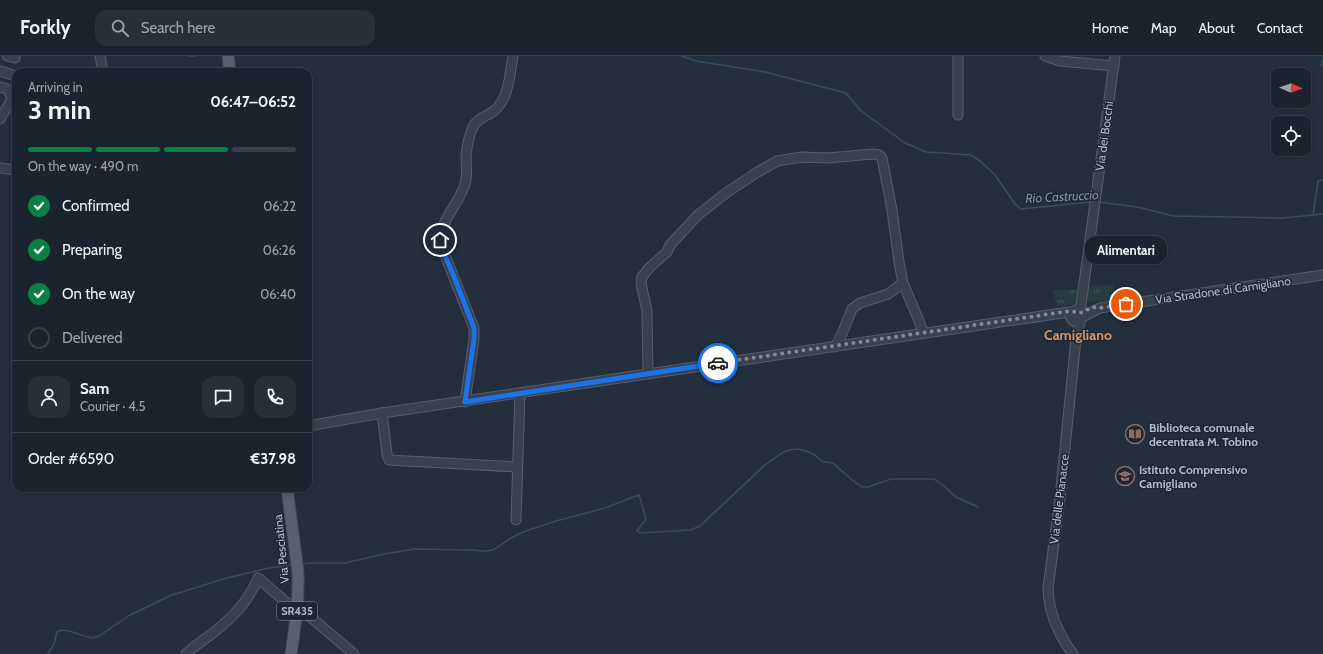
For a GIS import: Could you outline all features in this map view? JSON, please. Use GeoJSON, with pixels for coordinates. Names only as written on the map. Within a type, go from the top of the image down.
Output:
{"type":"FeatureCollection","features":[{"type":"Feature","properties":{"kind":"main road"},"geometry":{"type":"LineString","coordinates":[[228,56],[230,68]]}},
{"type":"Feature","properties":{"kind":"main road","name":"Via Pesciatina"},"geometry":{"type":"LineString","coordinates":[[288,492],[299,584],[298,609],[291,654]]}},
{"type":"Feature","properties":{"kind":"street"},"geometry":{"type":"LineString","coordinates":[[0,62],[2,56]]}},
{"type":"Feature","properties":{"kind":"street"},"geometry":{"type":"LineString","coordinates":[[100,56],[103,68]]}},
{"type":"Feature","properties":{"kind":"street"},"geometry":{"type":"LineString","coordinates":[[465,402],[474,339],[474,328],[441,245],[441,233],[445,221],[465,186],[468,174],[466,157],[473,126],[476,122],[500,106],[508,86],[513,56]]}},
{"type":"Feature","properties":{"kind":"street"},"geometry":{"type":"LineString","coordinates":[[958,56],[958,115]]}},
{"type":"Feature","properties":{"kind":"street"},"geometry":{"type":"LineString","coordinates":[[1044,56],[1060,61],[1114,66]]}},
{"type":"Feature","properties":{"kind":"street","name":"Via dei Bocchi"},"geometry":{"type":"LineString","coordinates":[[1078,316],[1082,297],[1115,56]]}},
{"type":"Feature","properties":{"kind":"street"},"geometry":{"type":"LineString","coordinates":[[0,71],[12,75]]}},
{"type":"Feature","properties":{"kind":"street"},"geometry":{"type":"LineString","coordinates":[[0,87],[7,89],[12,97],[0,119]]}},
{"type":"Feature","properties":{"kind":"street"},"geometry":{"type":"LineString","coordinates":[[312,425],[382,413],[465,402],[520,392],[923,333],[903,283],[892,210],[882,158],[873,154],[827,158],[802,157],[777,161],[726,193],[698,215],[670,245],[667,252],[649,268],[642,277],[641,283],[646,311],[648,373]]}},
{"type":"Feature","properties":{"kind":"street"},"geometry":{"type":"LineString","coordinates":[[0,168],[12,170]]}},
{"type":"Feature","properties":{"kind":"street","name":"Via Stradone di Camigliano"},"geometry":{"type":"LineString","coordinates":[[923,333],[1055,314],[1078,316],[1096,308],[1323,275]]}},
{"type":"Feature","properties":{"kind":"street"},"geometry":{"type":"LineString","coordinates":[[835,347],[852,309],[860,303],[888,294],[903,283]]}},
{"type":"Feature","properties":{"kind":"street"},"geometry":{"type":"LineString","coordinates":[[1082,297],[1096,308]]}},
{"type":"Feature","properties":{"kind":"street","name":"Via delle Pianacce"},"geometry":{"type":"LineString","coordinates":[[1073,654],[1054,624],[1048,603],[1048,589],[1061,490],[1078,316]]}},
{"type":"Feature","properties":{"kind":"street"},"geometry":{"type":"LineString","coordinates":[[516,520],[520,392]]}},
{"type":"Feature","properties":{"kind":"street"},"geometry":{"type":"LineString","coordinates":[[382,413],[389,460],[517,467]]}},
{"type":"Feature","properties":{"kind":"street"},"geometry":{"type":"LineString","coordinates":[[312,423],[318,424]]}},
{"type":"Feature","properties":{"kind":"street"},"geometry":{"type":"LineString","coordinates":[[186,654],[224,623],[244,604],[258,578],[286,602],[308,615],[354,654]]}},
{"type":"Feature","properties":{"kind":"green space"},"geometry":{"type":"Polygon","coordinates":[[[1115,284],[1111,301],[1093,302],[1088,300],[1086,286],[1093,287],[1115,284]]]}},
{"type":"Feature","properties":{"kind":"green space"},"geometry":{"type":"Polygon","coordinates":[[[1053,290],[1077,290],[1079,292],[1078,304],[1057,306],[1053,290]]]}},
{"type":"Feature","properties":{"kind":"waterway","name":"Rio Castruccio"},"geometry":{"type":"LineString","coordinates":[[189,56],[196,56]]}},
{"type":"Feature","properties":{"kind":"waterway","name":"Rio Castruccio"},"geometry":{"type":"LineString","coordinates":[[682,56],[696,61],[765,72],[846,93],[860,110],[905,143],[926,152],[971,155],[979,160],[995,175],[1015,204],[1021,209],[1091,202]]}},
{"type":"Feature","properties":{"kind":"waterway"},"geometry":{"type":"LineString","coordinates":[[1321,66],[1323,59]]}},
{"type":"Feature","properties":{"kind":"waterway"},"geometry":{"type":"LineString","coordinates":[[1313,215],[1318,181],[1323,180]]}},
{"type":"Feature","properties":{"kind":"waterway","name":"Rio Castruccio"},"geometry":{"type":"LineString","coordinates":[[1099,202],[1137,207],[1174,216],[1282,218],[1323,214]]}},
{"type":"Feature","properties":{"kind":"waterway"},"geometry":{"type":"LineString","coordinates":[[300,564],[345,563],[415,549],[493,550],[523,532],[556,521],[605,508],[639,495],[646,519],[637,531],[640,533],[691,530],[700,526],[766,464],[782,453],[789,450],[798,449],[815,455],[823,462],[833,463],[862,487],[868,487],[891,479],[934,479],[956,497],[978,507]]}},
{"type":"Feature","properties":{"kind":"waterway"},"geometry":{"type":"LineString","coordinates":[[48,654],[54,644],[57,632],[61,630],[91,638],[99,636],[130,615],[172,595],[227,578],[269,568],[293,565]]}},
{"type":"Feature","properties":{"kind":"way so far"},"geometry":{"type":"LineString","coordinates":[[718,363],[835,347],[1070,311],[1080,313],[1093,307],[1100,308],[1126,304]]}},
{"type":"Feature","properties":{"kind":"place","name":"Alimentari"},"geometry":{"type":"Point","coordinates":[1126,304]}},
{"type":"Feature","properties":{"kind":"place","name":"Biblioteca comunale decentrata M. Tobino"},"geometry":{"type":"Point","coordinates":[1135,434]}},
{"type":"Feature","properties":{"kind":"place","name":"Istituto Comprensivo Camigliano"},"geometry":{"type":"Point","coordinates":[1125,476]}},
{"type":"Feature","properties":{"kind":"district","name":"Camigliano"},"geometry":{"type":"Point","coordinates":[1078,335]}},
{"type":"Feature","properties":{"kind":"route"},"geometry":{"type":"LineString","coordinates":[[440,240],[442,249],[474,328],[474,339],[465,402],[520,392],[718,363]]}}]}
